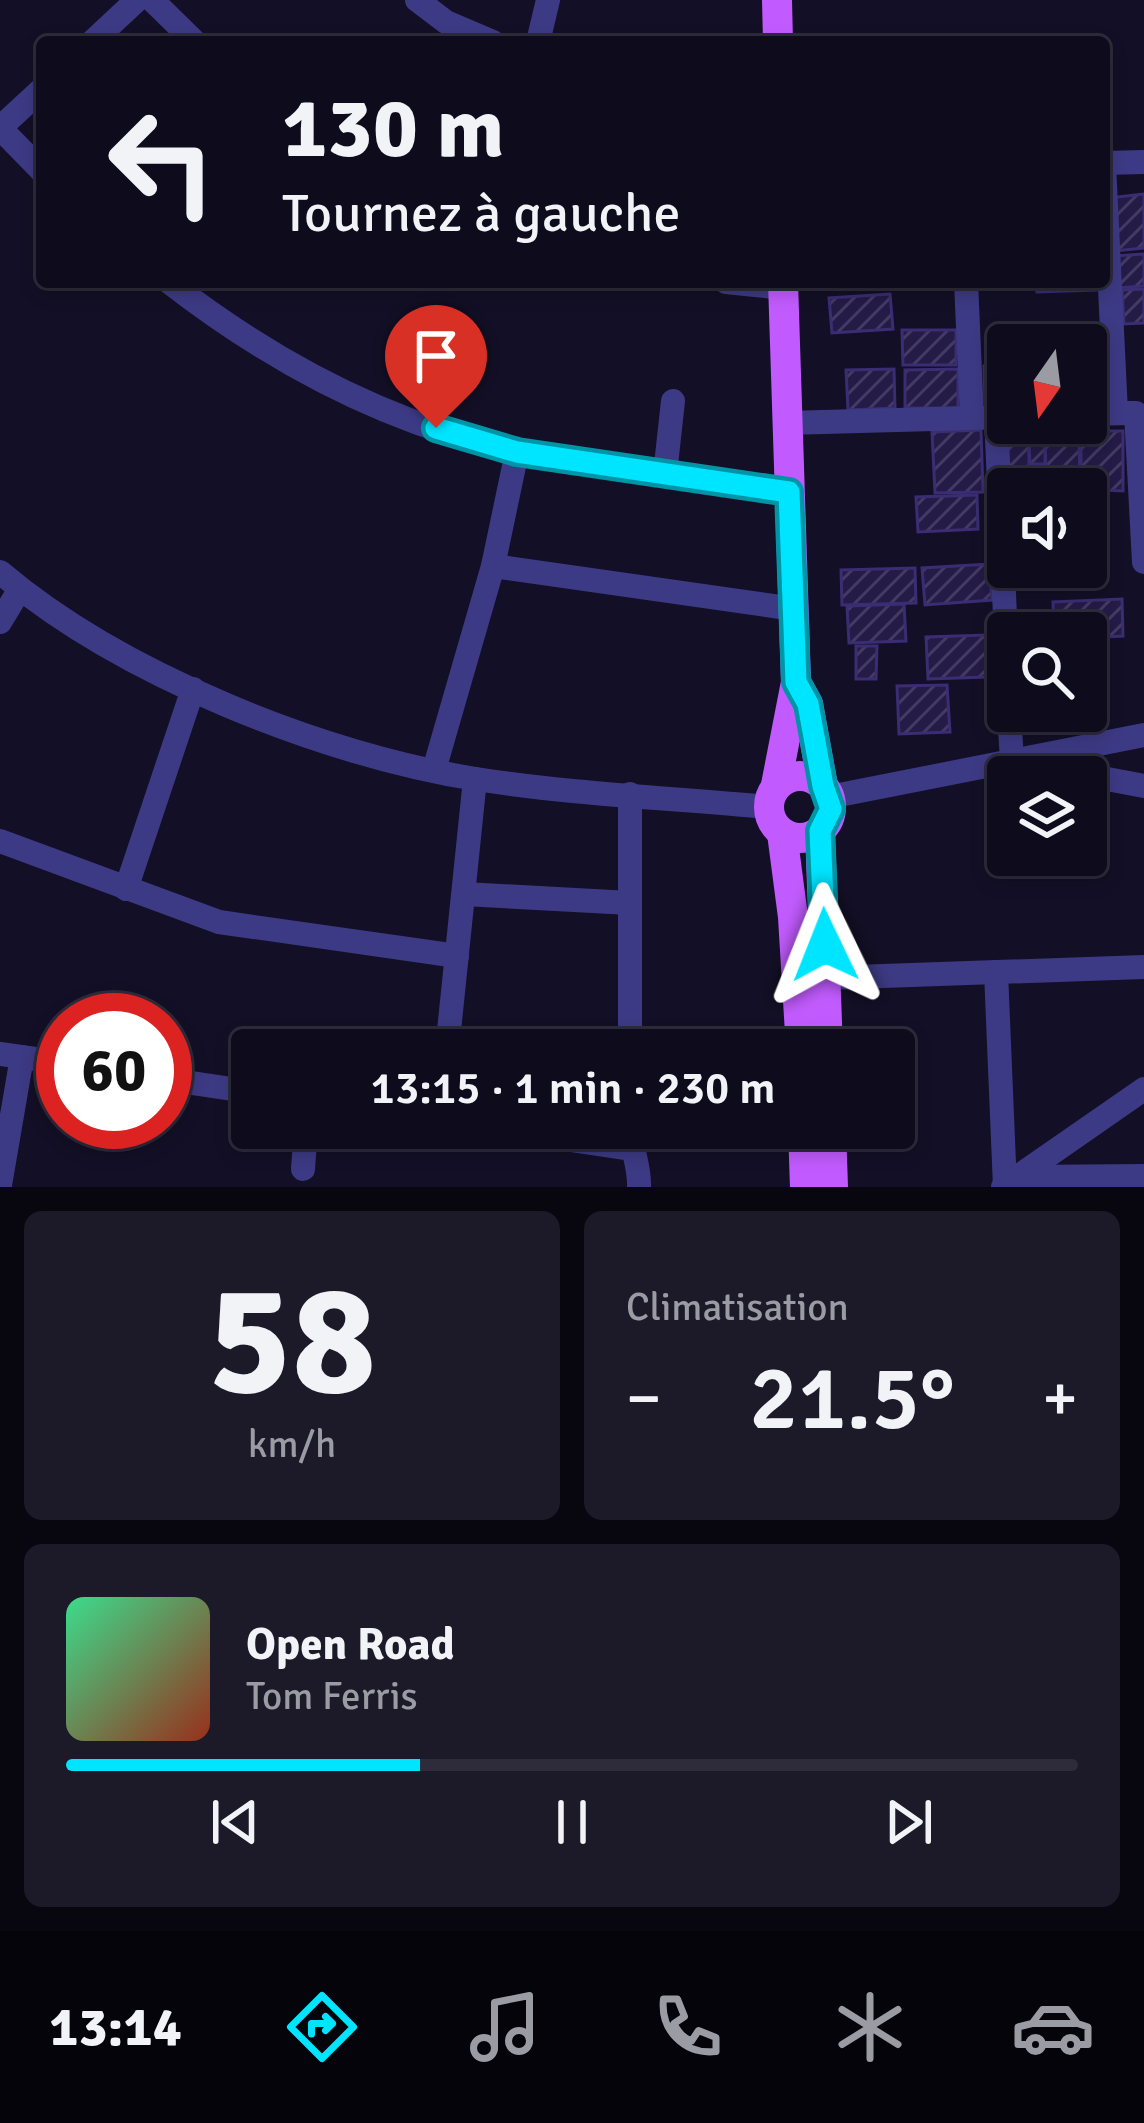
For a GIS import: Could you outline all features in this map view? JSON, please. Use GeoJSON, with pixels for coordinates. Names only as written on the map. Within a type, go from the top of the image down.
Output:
{"type":"FeatureCollection","features":[{"type":"Feature","properties":{"kind":"main road"},"geometry":{"type":"LineString","coordinates":[[777,0],[778,36]]}},
{"type":"Feature","properties":{"kind":"main road"},"geometry":{"type":"LineString","coordinates":[[783,288],[796,682],[776,809],[794,917],[800,1029]]}},
{"type":"Feature","properties":{"kind":"main road"},"geometry":{"type":"LineString","coordinates":[[796,682],[808,704],[831,809],[820,831],[827,1029]]}},
{"type":"Feature","properties":{"kind":"main road"},"geometry":{"type":"LineString","coordinates":[[776,809],[800,776],[826,792]]}},
{"type":"Feature","properties":{"kind":"main road"},"geometry":{"type":"LineString","coordinates":[[776,809],[808,837],[820,831]]}},
{"type":"Feature","properties":{"kind":"main road"},"geometry":{"type":"LineString","coordinates":[[804,1149],[805,1187]]}},
{"type":"Feature","properties":{"kind":"main road"},"geometry":{"type":"LineString","coordinates":[[832,1149],[833,1187]]}},
{"type":"Feature","properties":{"kind":"street"},"geometry":{"type":"LineString","coordinates":[[98,36],[137,0]]}},
{"type":"Feature","properties":{"kind":"street"},"geometry":{"type":"LineString","coordinates":[[152,0],[189,36]]}},
{"type":"Feature","properties":{"kind":"street"},"geometry":{"type":"LineString","coordinates":[[417,0],[446,22],[479,36]]}},
{"type":"Feature","properties":{"kind":"street"},"geometry":{"type":"LineString","coordinates":[[539,36],[548,0]]}},
{"type":"Feature","properties":{"kind":"street"},"geometry":{"type":"LineString","coordinates":[[36,95],[0,128],[36,165]]}},
{"type":"Feature","properties":{"kind":"street"},"geometry":{"type":"LineString","coordinates":[[1110,164],[1144,162]]}},
{"type":"Feature","properties":{"kind":"street"},"geometry":{"type":"LineString","coordinates":[[1110,217],[1144,562]]}},
{"type":"Feature","properties":{"kind":"street"},"geometry":{"type":"LineString","coordinates":[[177,288],[228,327],[323,382],[396,414],[517,452],[789,492]]}},
{"type":"Feature","properties":{"kind":"street"},"geometry":{"type":"LineString","coordinates":[[967,288],[987,391]]}},
{"type":"Feature","properties":{"kind":"street"},"geometry":{"type":"LineString","coordinates":[[665,473],[673,401]]}},
{"type":"Feature","properties":{"kind":"street"},"geometry":{"type":"LineString","coordinates":[[786,423],[987,417]]}},
{"type":"Feature","properties":{"kind":"street"},"geometry":{"type":"LineString","coordinates":[[994,444],[1004,612]]}},
{"type":"Feature","properties":{"kind":"street"},"geometry":{"type":"LineString","coordinates":[[434,770],[493,566],[517,452]]}},
{"type":"Feature","properties":{"kind":"street"},"geometry":{"type":"LineString","coordinates":[[493,566],[794,609]]}},
{"type":"Feature","properties":{"kind":"street"},"geometry":{"type":"LineString","coordinates":[[0,572],[82,628],[194,689],[265,721],[475,779],[776,809]]}},
{"type":"Feature","properties":{"kind":"street"},"geometry":{"type":"LineString","coordinates":[[0,622],[20,590]]}},
{"type":"Feature","properties":{"kind":"street"},"geometry":{"type":"LineString","coordinates":[[126,889],[194,689]]}},
{"type":"Feature","properties":{"kind":"street"},"geometry":{"type":"LineString","coordinates":[[1037,756],[1144,735]]}},
{"type":"Feature","properties":{"kind":"street"},"geometry":{"type":"LineString","coordinates":[[826,792],[987,765]]}},
{"type":"Feature","properties":{"kind":"street"},"geometry":{"type":"LineString","coordinates":[[449,1029],[475,779]]}},
{"type":"Feature","properties":{"kind":"street"},"geometry":{"type":"LineString","coordinates":[[1107,779],[1144,786]]}},
{"type":"Feature","properties":{"kind":"street"},"geometry":{"type":"LineString","coordinates":[[630,794],[630,1029]]}},
{"type":"Feature","properties":{"kind":"street"},"geometry":{"type":"LineString","coordinates":[[0,841],[219,922],[457,956]]}},
{"type":"Feature","properties":{"kind":"street"},"geometry":{"type":"LineString","coordinates":[[464,894],[630,903]]}},
{"type":"Feature","properties":{"kind":"street"},"geometry":{"type":"LineString","coordinates":[[826,978],[1144,967]]}},
{"type":"Feature","properties":{"kind":"street"},"geometry":{"type":"LineString","coordinates":[[996,972],[1008,1184]]}},
{"type":"Feature","properties":{"kind":"street"},"geometry":{"type":"LineString","coordinates":[[0,1185],[11,1056]]}},
{"type":"Feature","properties":{"kind":"street"},"geometry":{"type":"LineString","coordinates":[[192,1083],[231,1089]]}},
{"type":"Feature","properties":{"kind":"street"},"geometry":{"type":"LineString","coordinates":[[1008,1184],[1144,1089]]}},
{"type":"Feature","properties":{"kind":"street"},"geometry":{"type":"LineString","coordinates":[[303,1168],[304,1149]]}},
{"type":"Feature","properties":{"kind":"street"},"geometry":{"type":"LineString","coordinates":[[634,1149],[639,1187]]}},
{"type":"Feature","properties":{"kind":"street"},"geometry":{"type":"LineString","coordinates":[[1008,1184],[1144,1176]]}},
{"type":"Feature","properties":{"kind":"building"},"geometry":{"type":"Polygon","coordinates":[[[1144,194],[1144,248],[1114,251],[1110,198],[1144,194]]]}},
{"type":"Feature","properties":{"kind":"building"},"geometry":{"type":"Polygon","coordinates":[[[1144,254],[1144,286],[1116,288],[1114,256],[1144,254]]]}},
{"type":"Feature","properties":{"kind":"building"},"geometry":{"type":"Polygon","coordinates":[[[1037,288],[1096,290],[1037,292],[1037,288]]]}},
{"type":"Feature","properties":{"kind":"building"},"geometry":{"type":"Polygon","coordinates":[[[1144,289],[1144,323],[1124,324],[1122,290],[1144,289]]]}},
{"type":"Feature","properties":{"kind":"building"},"geometry":{"type":"Polygon","coordinates":[[[890,294],[893,329],[832,333],[829,298],[890,294]]]}},
{"type":"Feature","properties":{"kind":"building"},"geometry":{"type":"Polygon","coordinates":[[[902,330],[956,330],[956,365],[903,365],[902,330]]]}},
{"type":"Feature","properties":{"kind":"building"},"geometry":{"type":"Polygon","coordinates":[[[987,366],[987,403],[985,403],[987,366]]]}},
{"type":"Feature","properties":{"kind":"building"},"geometry":{"type":"Polygon","coordinates":[[[894,369],[895,408],[848,410],[846,370],[894,369]]]}},
{"type":"Feature","properties":{"kind":"building"},"geometry":{"type":"Polygon","coordinates":[[[958,369],[958,408],[905,408],[905,370],[958,369]]]}},
{"type":"Feature","properties":{"kind":"building"},"geometry":{"type":"Polygon","coordinates":[[[981,430],[983,492],[935,493],[932,432],[981,430]]]}},
{"type":"Feature","properties":{"kind":"building"},"geometry":{"type":"Polygon","coordinates":[[[1107,431],[1123,431],[1123,491],[1107,490],[1107,468],[1081,468],[1081,444],[1107,444],[1107,431]]]}},
{"type":"Feature","properties":{"kind":"building"},"geometry":{"type":"Polygon","coordinates":[[[1004,444],[1028,444],[1029,468],[1006,468],[1004,444]]]}},
{"type":"Feature","properties":{"kind":"building"},"geometry":{"type":"Polygon","coordinates":[[[1029,444],[1045,444],[1045,464],[1030,464],[1029,444]]]}},
{"type":"Feature","properties":{"kind":"building"},"geometry":{"type":"Polygon","coordinates":[[[1045,444],[1079,444],[1080,468],[1046,468],[1045,444]]]}},
{"type":"Feature","properties":{"kind":"building"},"geometry":{"type":"Polygon","coordinates":[[[977,495],[978,529],[918,532],[916,497],[977,495]]]}},
{"type":"Feature","properties":{"kind":"building"},"geometry":{"type":"Polygon","coordinates":[[[987,564],[992,600],[925,605],[922,568],[987,564]]]}},
{"type":"Feature","properties":{"kind":"building"},"geometry":{"type":"Polygon","coordinates":[[[915,568],[916,603],[842,605],[841,570],[915,568]]]}},
{"type":"Feature","properties":{"kind":"building"},"geometry":{"type":"Polygon","coordinates":[[[1122,599],[1123,636],[1107,637],[1107,612],[1053,612],[1053,602],[1122,599]]]}},
{"type":"Feature","properties":{"kind":"building"},"geometry":{"type":"Polygon","coordinates":[[[904,604],[906,641],[849,643],[847,606],[904,604]]]}},
{"type":"Feature","properties":{"kind":"building"},"geometry":{"type":"Polygon","coordinates":[[[986,635],[987,677],[928,679],[926,637],[986,635]]]}},
{"type":"Feature","properties":{"kind":"building"},"geometry":{"type":"Polygon","coordinates":[[[856,646],[877,646],[876,679],[856,679],[856,646]]]}},
{"type":"Feature","properties":{"kind":"building"},"geometry":{"type":"Polygon","coordinates":[[[947,685],[950,732],[899,734],[897,686],[947,685]]]}},
{"type":"Feature","properties":{"kind":"route"},"geometry":{"type":"LineString","coordinates":[[436,428],[517,452],[789,492],[796,682],[808,704],[831,809],[820,831],[825,945]]}}]}
